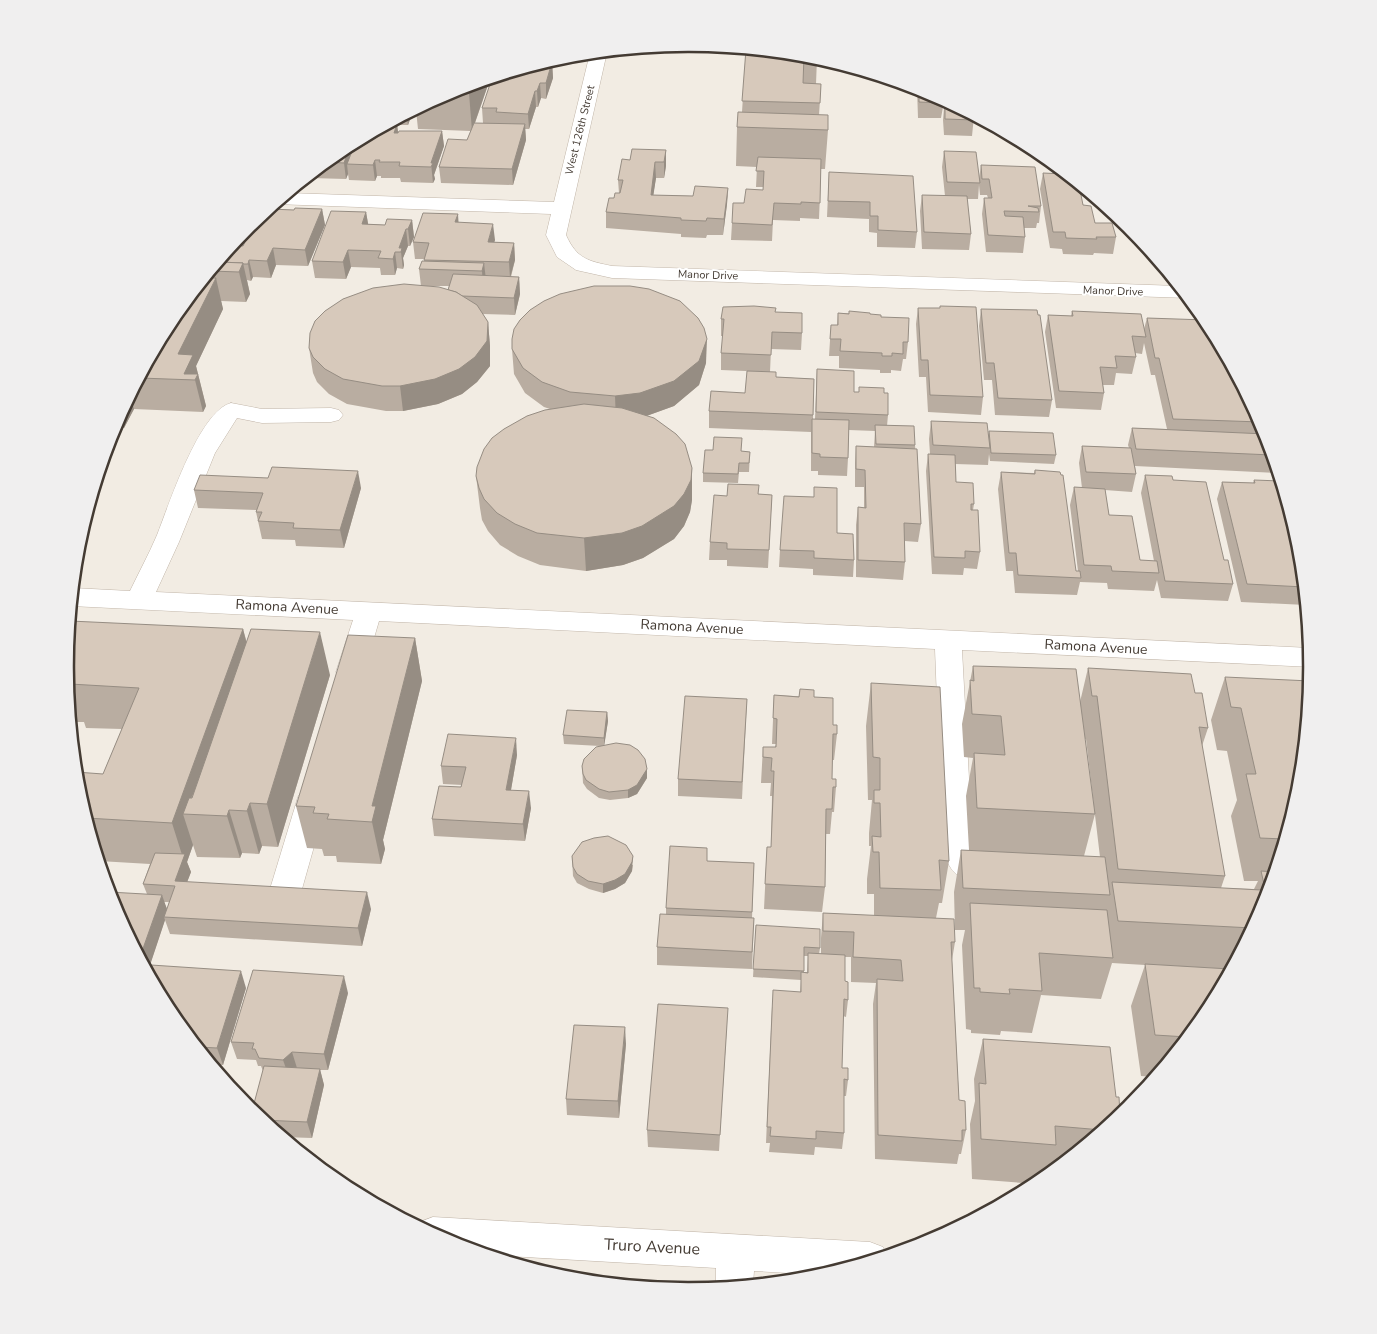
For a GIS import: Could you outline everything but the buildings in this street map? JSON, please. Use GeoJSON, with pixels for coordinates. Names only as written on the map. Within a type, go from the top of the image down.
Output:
{"type":"FeatureCollection","features":[{"type":"Feature","properties":{"kind":"street","name":"West 126th Street"},"geometry":{"type":"LineString","coordinates":[[561,208],[597,60]]}},
{"type":"Feature","properties":{"kind":"street"},"geometry":{"type":"LineString","coordinates":[[290,199],[561,208]]}},
{"type":"Feature","properties":{"kind":"street","name":"Manor Drive"},"geometry":{"type":"LineString","coordinates":[[561,208],[556,235],[564,253],[583,266],[612,272],[1176,294]]}},
{"type":"Feature","properties":{"kind":"street"},"geometry":{"type":"LineString","coordinates":[[139,600],[169,537],[198,464],[219,422],[231,410],[262,416],[331,415]]}},
{"type":"Feature","properties":{"kind":"street","name":"Ramona Avenue"},"geometry":{"type":"LineString","coordinates":[[78,597],[1303,658]]}},
{"type":"Feature","properties":{"kind":"street"},"geometry":{"type":"LineString","coordinates":[[343,697],[368,611]]}},
{"type":"Feature","properties":{"kind":"street"},"geometry":{"type":"LineString","coordinates":[[948,640],[958,852],[963,864],[973,870],[1017,878]]}},
{"type":"Feature","properties":{"kind":"street"},"geometry":{"type":"LineString","coordinates":[[286,888],[320,774]]}},
{"type":"Feature","properties":{"kind":"street","name":"Truro Avenue"},"geometry":{"type":"LineString","coordinates":[[458,1237],[735,1269],[841,1263]]}}]}
